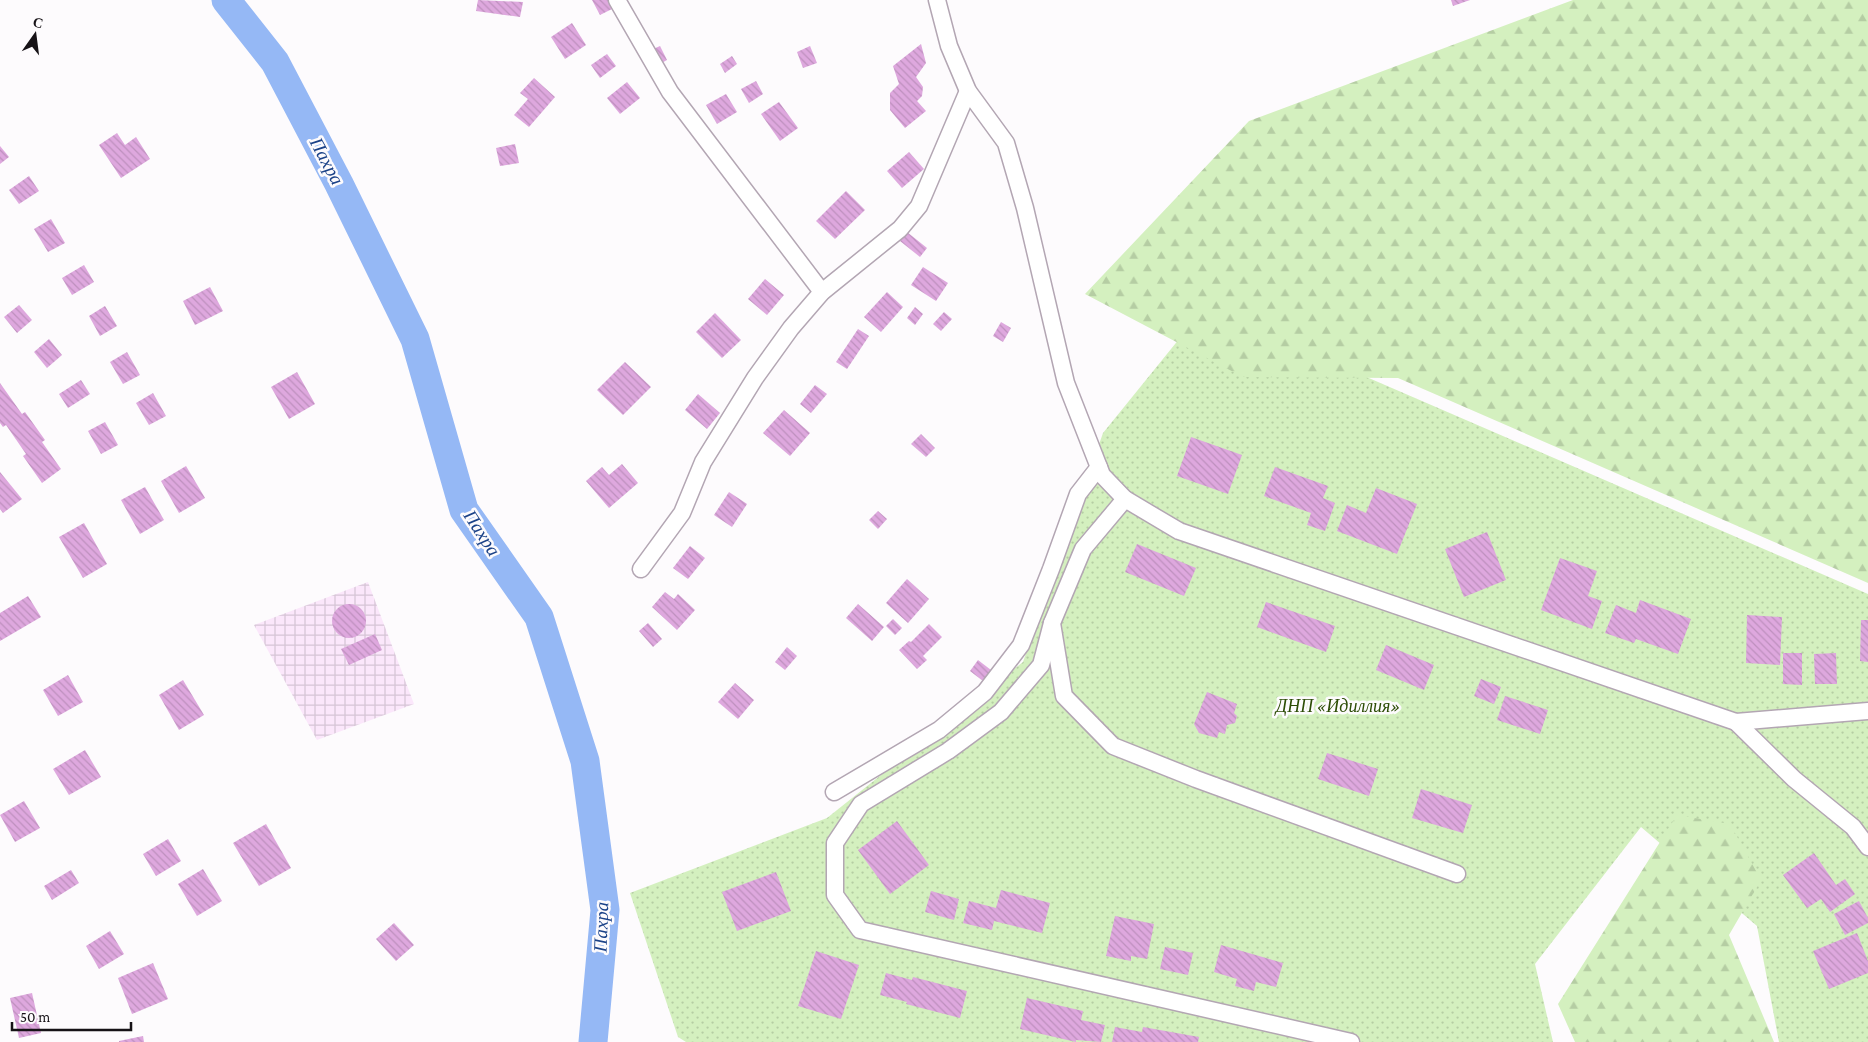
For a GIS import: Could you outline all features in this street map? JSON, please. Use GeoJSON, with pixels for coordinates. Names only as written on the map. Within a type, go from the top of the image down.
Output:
{"type":"FeatureCollection","features":[{"type":"Feature","properties":{"kind":"street"},"geometry":{"type":"LineString","coordinates":[[617,0],[670,92],[822,292]]}},
{"type":"Feature","properties":{"kind":"street"},"geometry":{"type":"LineString","coordinates":[[938,0],[949,46],[968,91],[1006,143],[1025,208],[1066,382],[1102,475],[1126,499],[1179,531],[1736,722],[1868,711]]}},
{"type":"Feature","properties":{"kind":"street"},"geometry":{"type":"LineString","coordinates":[[641,570],[682,513],[703,462],[755,378],[791,328],[822,292],[900,229],[919,206],[968,91]]}},
{"type":"Feature","properties":{"kind":"street"},"geometry":{"type":"LineString","coordinates":[[834,792],[939,730],[985,692],[1022,645],[1078,494],[1099,467]]}},
{"type":"Feature","properties":{"kind":"street"},"geometry":{"type":"LineString","coordinates":[[1126,499],[1083,549],[1052,623],[1041,665],[1001,712],[948,751],[861,804],[835,843],[835,895],[860,930],[1352,1042]]}},
{"type":"Feature","properties":{"kind":"street"},"geometry":{"type":"LineString","coordinates":[[1052,623],[1064,696],[1113,746],[1205,782],[1457,874]]}},
{"type":"Feature","properties":{"kind":"street"},"geometry":{"type":"LineString","coordinates":[[1736,722],[1794,779],[1853,827],[1868,847]]}},
{"type":"Feature","properties":{"kind":"shaded area"},"geometry":{"type":"Polygon","coordinates":[[[368,582],[414,704],[317,740],[254,625],[368,582]]]}},
{"type":"Feature","properties":{"kind":"green space"},"geometry":{"type":"Polygon","coordinates":[[[1573,0],[1868,0],[1868,583],[1398,378],[1243,377],[1085,294],[1249,121],[1573,0]]]}},
{"type":"Feature","properties":{"kind":"green space","name":"ДНП «Идиллия»"},"geometry":{"type":"Polygon","coordinates":[[[1205,307],[1868,594],[1868,1042],[1779,1042],[1757,926],[1641,827],[1535,964],[1553,1042],[686,1042],[678,1037],[630,893],[827,818],[1023,662],[1103,433],[1205,307]]]}},
{"type":"Feature","properties":{"kind":"green space"},"geometry":{"type":"Polygon","coordinates":[[[1677,815],[1730,824],[1761,880],[1729,935],[1774,1042],[1575,1042],[1558,1004],[1677,815]]]}},
{"type":"Feature","properties":{"kind":"building"},"geometry":{"type":"Polygon","coordinates":[[[478,0],[523,2],[520,17],[476,11],[478,0]]]}},
{"type":"Feature","properties":{"kind":"building"},"geometry":{"type":"Polygon","coordinates":[[[592,0],[608,0],[612,9],[600,15],[592,0]]]}},
{"type":"Feature","properties":{"kind":"building"},"geometry":{"type":"Polygon","coordinates":[[[1451,0],[1470,0],[1453,6],[1451,0]]]}},
{"type":"Feature","properties":{"kind":"building"},"geometry":{"type":"Polygon","coordinates":[[[572,23],[586,45],[565,59],[551,37],[572,23]]]}},
{"type":"Feature","properties":{"kind":"building"},"geometry":{"type":"Polygon","coordinates":[[[921,44],[926,63],[916,77],[923,87],[922,96],[917,101],[926,111],[905,128],[890,110],[890,93],[899,84],[893,66],[921,44]]]}},
{"type":"Feature","properties":{"kind":"building"},"geometry":{"type":"Polygon","coordinates":[[[660,46],[667,60],[658,65],[651,50],[660,46]]]}},
{"type":"Feature","properties":{"kind":"building"},"geometry":{"type":"Polygon","coordinates":[[[810,46],[817,63],[803,68],[797,52],[810,46]]]}},
{"type":"Feature","properties":{"kind":"building"},"geometry":{"type":"Polygon","coordinates":[[[607,54],[616,66],[600,78],[591,65],[607,54]]]}},
{"type":"Feature","properties":{"kind":"building"},"geometry":{"type":"Polygon","coordinates":[[[732,56],[737,64],[725,73],[720,64],[732,56]]]}},
{"type":"Feature","properties":{"kind":"building"},"geometry":{"type":"Polygon","coordinates":[[[534,78],[555,97],[529,127],[514,115],[528,99],[520,93],[534,78]]]}},
{"type":"Feature","properties":{"kind":"building"},"geometry":{"type":"Polygon","coordinates":[[[756,81],[763,94],[749,103],[741,89],[756,81]]]}},
{"type":"Feature","properties":{"kind":"building"},"geometry":{"type":"Polygon","coordinates":[[[627,82],[640,98],[620,114],[607,98],[627,82]]]}},
{"type":"Feature","properties":{"kind":"building"},"geometry":{"type":"Polygon","coordinates":[[[726,94],[737,112],[717,124],[706,105],[726,94]]]}},
{"type":"Feature","properties":{"kind":"building"},"geometry":{"type":"Polygon","coordinates":[[[779,102],[798,128],[780,141],[761,114],[779,102]]]}},
{"type":"Feature","properties":{"kind":"building"},"geometry":{"type":"Polygon","coordinates":[[[117,133],[125,145],[136,137],[150,159],[121,178],[99,145],[117,133]]]}},
{"type":"Feature","properties":{"kind":"building"},"geometry":{"type":"Polygon","coordinates":[[[515,144],[519,163],[500,166],[496,148],[515,144]]]}},
{"type":"Feature","properties":{"kind":"building"},"geometry":{"type":"Polygon","coordinates":[[[0,146],[9,157],[0,164],[0,146]]]}},
{"type":"Feature","properties":{"kind":"building"},"geometry":{"type":"Polygon","coordinates":[[[909,152],[924,169],[902,188],[887,171],[909,152]]]}},
{"type":"Feature","properties":{"kind":"building"},"geometry":{"type":"Polygon","coordinates":[[[29,176],[39,191],[19,204],[9,190],[29,176]]]}},
{"type":"Feature","properties":{"kind":"building"},"geometry":{"type":"Polygon","coordinates":[[[846,191],[865,210],[835,239],[816,221],[846,191]]]}},
{"type":"Feature","properties":{"kind":"building"},"geometry":{"type":"Polygon","coordinates":[[[51,219],[65,243],[48,252],[34,229],[51,219]]]}},
{"type":"Feature","properties":{"kind":"building"},"geometry":{"type":"Polygon","coordinates":[[[907,232],[927,248],[920,257],[900,241],[907,232]]]}},
{"type":"Feature","properties":{"kind":"building"},"geometry":{"type":"Polygon","coordinates":[[[84,265],[94,282],[72,295],[62,278],[84,265]]]}},
{"type":"Feature","properties":{"kind":"building"},"geometry":{"type":"Polygon","coordinates":[[[923,267],[948,283],[936,301],[911,285],[923,267]]]}},
{"type":"Feature","properties":{"kind":"building"},"geometry":{"type":"Polygon","coordinates":[[[765,279],[784,295],[767,315],[748,299],[765,279]]]}},
{"type":"Feature","properties":{"kind":"building"},"geometry":{"type":"Polygon","coordinates":[[[210,287],[223,311],[195,325],[183,301],[210,287]]]}},
{"type":"Feature","properties":{"kind":"building"},"geometry":{"type":"Polygon","coordinates":[[[887,292],[903,307],[881,332],[864,317],[887,292]]]}},
{"type":"Feature","properties":{"kind":"building"},"geometry":{"type":"Polygon","coordinates":[[[19,305],[32,320],[17,333],[4,317],[19,305]]]}},
{"type":"Feature","properties":{"kind":"building"},"geometry":{"type":"Polygon","coordinates":[[[105,306],[117,326],[100,336],[89,316],[105,306]]]}},
{"type":"Feature","properties":{"kind":"building"},"geometry":{"type":"Polygon","coordinates":[[[915,307],[923,314],[915,325],[907,318],[915,307]]]}},
{"type":"Feature","properties":{"kind":"building"},"geometry":{"type":"Polygon","coordinates":[[[944,312],[952,319],[941,331],[933,324],[944,312]]]}},
{"type":"Feature","properties":{"kind":"building"},"geometry":{"type":"Polygon","coordinates":[[[715,313],[741,340],[722,358],[696,332],[715,313]]]}},
{"type":"Feature","properties":{"kind":"building"},"geometry":{"type":"Polygon","coordinates":[[[1001,322],[1011,328],[1003,342],[993,336],[1001,322]]]}},
{"type":"Feature","properties":{"kind":"building"},"geometry":{"type":"Polygon","coordinates":[[[858,329],[869,336],[847,369],[836,362],[858,329]]]}},
{"type":"Feature","properties":{"kind":"building"},"geometry":{"type":"Polygon","coordinates":[[[49,339],[62,355],[47,368],[34,352],[49,339]]]}},
{"type":"Feature","properties":{"kind":"building"},"geometry":{"type":"Polygon","coordinates":[[[127,352],[140,375],[123,384],[110,362],[127,352]]]}},
{"type":"Feature","properties":{"kind":"building"},"geometry":{"type":"Polygon","coordinates":[[[625,362],[651,387],[623,415],[597,390],[625,362]]]}},
{"type":"Feature","properties":{"kind":"building"},"geometry":{"type":"Polygon","coordinates":[[[297,372],[315,404],[289,419],[271,387],[297,372]]]}},
{"type":"Feature","properties":{"kind":"building"},"geometry":{"type":"Polygon","coordinates":[[[81,380],[90,394],[68,408],[59,394],[81,380]]]}},
{"type":"Feature","properties":{"kind":"building"},"geometry":{"type":"Polygon","coordinates":[[[0,383],[22,414],[25,412],[45,440],[42,442],[61,469],[42,483],[23,456],[26,454],[6,425],[3,427],[0,423],[0,383]]]}},
{"type":"Feature","properties":{"kind":"building"},"geometry":{"type":"Polygon","coordinates":[[[815,385],[827,394],[811,413],[800,404],[815,385]]]}},
{"type":"Feature","properties":{"kind":"building"},"geometry":{"type":"Polygon","coordinates":[[[153,393],[166,416],[149,425],[136,403],[153,393]]]}},
{"type":"Feature","properties":{"kind":"building"},"geometry":{"type":"Polygon","coordinates":[[[698,394],[720,413],[707,429],[685,410],[698,394]]]}},
{"type":"Feature","properties":{"kind":"building"},"geometry":{"type":"Polygon","coordinates":[[[784,410],[810,433],[790,456],[763,433],[784,410]]]}},
{"type":"Feature","properties":{"kind":"building"},"geometry":{"type":"Polygon","coordinates":[[[105,422],[118,445],[101,454],[88,431],[105,422]]]}},
{"type":"Feature","properties":{"kind":"building"},"geometry":{"type":"Polygon","coordinates":[[[921,434],[935,448],[926,457],[911,444],[921,434]]]}},
{"type":"Feature","properties":{"kind":"building"},"geometry":{"type":"Polygon","coordinates":[[[1191,437],[1242,455],[1228,494],[1177,476],[1191,437]]]}},
{"type":"Feature","properties":{"kind":"building"},"geometry":{"type":"Polygon","coordinates":[[[622,464],[638,483],[609,508],[586,481],[602,467],[609,475],[622,464]]]}},
{"type":"Feature","properties":{"kind":"building"},"geometry":{"type":"Polygon","coordinates":[[[186,466],[205,498],[179,513],[161,481],[186,466]]]}},
{"type":"Feature","properties":{"kind":"building"},"geometry":{"type":"Polygon","coordinates":[[[1275,467],[1328,486],[1323,498],[1335,503],[1325,531],[1307,525],[1311,513],[1264,496],[1275,467]]]}},
{"type":"Feature","properties":{"kind":"building"},"geometry":{"type":"Polygon","coordinates":[[[0,472],[22,499],[3,513],[0,509],[0,472]]]}},
{"type":"Feature","properties":{"kind":"building"},"geometry":{"type":"Polygon","coordinates":[[[145,487],[164,520],[140,534],[121,500],[145,487]]]}},
{"type":"Feature","properties":{"kind":"building"},"geometry":{"type":"Polygon","coordinates":[[[1376,488],[1417,504],[1397,554],[1337,531],[1347,505],[1366,513],[1376,488]]]}},
{"type":"Feature","properties":{"kind":"building"},"geometry":{"type":"Polygon","coordinates":[[[729,492],[747,504],[732,527],[714,515],[729,492]]]}},
{"type":"Feature","properties":{"kind":"building"},"geometry":{"type":"Polygon","coordinates":[[[878,511],[887,519],[878,529],[869,520],[878,511]]]}},
{"type":"Feature","properties":{"kind":"building"},"geometry":{"type":"Polygon","coordinates":[[[84,523],[107,564],[83,578],[59,537],[84,523]]]}},
{"type":"Feature","properties":{"kind":"building"},"geometry":{"type":"Polygon","coordinates":[[[1487,532],[1506,580],[1464,597],[1445,549],[1487,532]]]}},
{"type":"Feature","properties":{"kind":"building"},"geometry":{"type":"Polygon","coordinates":[[[1137,544],[1196,568],[1184,596],[1125,572],[1137,544]]]}},
{"type":"Feature","properties":{"kind":"building"},"geometry":{"type":"Polygon","coordinates":[[[690,546],[705,558],[688,579],[673,568],[690,546]]]}},
{"type":"Feature","properties":{"kind":"building"},"geometry":{"type":"Polygon","coordinates":[[[1560,558],[1597,571],[1588,596],[1602,601],[1592,629],[1541,610],[1560,558]]]}},
{"type":"Feature","properties":{"kind":"building"},"geometry":{"type":"Polygon","coordinates":[[[907,579],[929,599],[908,623],[886,603],[907,579]]]}},
{"type":"Feature","properties":{"kind":"building"},"geometry":{"type":"Polygon","coordinates":[[[665,592],[674,599],[678,594],[695,610],[677,630],[652,607],[665,592]]]}},
{"type":"Feature","properties":{"kind":"building"},"geometry":{"type":"Polygon","coordinates":[[[28,596],[41,617],[0,641],[0,613],[28,596]]]}},
{"type":"Feature","properties":{"kind":"building"},"geometry":{"type":"Polygon","coordinates":[[[1640,600],[1691,619],[1678,654],[1636,639],[1634,643],[1605,633],[1616,605],[1636,613],[1640,600]]]}},
{"type":"Feature","properties":{"kind":"building"},"geometry":{"type":"Polygon","coordinates":[[[1266,602],[1335,626],[1326,652],[1257,627],[1266,602]]]}},
{"type":"Feature","properties":{"kind":"building"},"geometry":{"type":"Polygon","coordinates":[[[349,604],[356,605],[361,609],[365,614],[365,628],[361,633],[356,637],[349,638],[342,637],[337,633],[333,628],[332,621],[333,614],[337,609],[342,605],[349,604]]]}},
{"type":"Feature","properties":{"kind":"building"},"geometry":{"type":"Polygon","coordinates":[[[858,604],[884,627],[872,641],[846,618],[858,604]]]}},
{"type":"Feature","properties":{"kind":"building"},"geometry":{"type":"Polygon","coordinates":[[[1747,615],[1782,617],[1780,665],[1746,663],[1747,615]]]}},
{"type":"Feature","properties":{"kind":"building"},"geometry":{"type":"Polygon","coordinates":[[[893,619],[902,628],[895,635],[886,626],[893,619]]]}},
{"type":"Feature","properties":{"kind":"building"},"geometry":{"type":"Polygon","coordinates":[[[1861,620],[1868,620],[1868,662],[1860,661],[1861,620]]]}},
{"type":"Feature","properties":{"kind":"building"},"geometry":{"type":"Polygon","coordinates":[[[648,623],[662,639],[653,647],[639,631],[648,623]]]}},
{"type":"Feature","properties":{"kind":"building"},"geometry":{"type":"Polygon","coordinates":[[[929,624],[942,637],[923,656],[927,660],[917,669],[899,650],[909,641],[911,642],[929,624]]]}},
{"type":"Feature","properties":{"kind":"building"},"geometry":{"type":"Polygon","coordinates":[[[375,634],[382,650],[349,665],[341,649],[375,634]]]}},
{"type":"Feature","properties":{"kind":"building"},"geometry":{"type":"Polygon","coordinates":[[[1386,645],[1434,665],[1424,690],[1376,670],[1386,645]]]}},
{"type":"Feature","properties":{"kind":"building"},"geometry":{"type":"Polygon","coordinates":[[[787,647],[797,656],[785,670],[775,662],[787,647]]]}},
{"type":"Feature","properties":{"kind":"building"},"geometry":{"type":"Polygon","coordinates":[[[1783,653],[1802,653],[1802,685],[1783,684],[1783,653]]]}},
{"type":"Feature","properties":{"kind":"building"},"geometry":{"type":"Polygon","coordinates":[[[1836,653],[1837,684],[1815,684],[1814,654],[1836,653]]]}},
{"type":"Feature","properties":{"kind":"building"},"geometry":{"type":"Polygon","coordinates":[[[978,660],[991,670],[983,681],[970,671],[978,660]]]}},
{"type":"Feature","properties":{"kind":"building"},"geometry":{"type":"Polygon","coordinates":[[[68,675],[83,702],[58,716],[43,690],[68,675]]]}},
{"type":"Feature","properties":{"kind":"building"},"geometry":{"type":"Polygon","coordinates":[[[1481,679],[1501,687],[1494,704],[1474,696],[1481,679]]]}},
{"type":"Feature","properties":{"kind":"building"},"geometry":{"type":"Polygon","coordinates":[[[183,680],[204,715],[179,730],[159,695],[183,680]]]}},
{"type":"Feature","properties":{"kind":"building"},"geometry":{"type":"Polygon","coordinates":[[[735,683],[754,700],[738,719],[718,702],[735,683]]]}},
{"type":"Feature","properties":{"kind":"building"},"geometry":{"type":"Polygon","coordinates":[[[1207,692],[1237,704],[1234,713],[1237,716],[1235,723],[1227,725],[1225,734],[1219,732],[1217,738],[1199,733],[1194,724],[1207,692]]]}},
{"type":"Feature","properties":{"kind":"building"},"geometry":{"type":"Polygon","coordinates":[[[1505,696],[1548,710],[1540,734],[1497,720],[1505,696]]]}},
{"type":"Feature","properties":{"kind":"building"},"geometry":{"type":"Polygon","coordinates":[[[85,750],[101,777],[69,795],[53,769],[85,750]]]}},
{"type":"Feature","properties":{"kind":"building"},"geometry":{"type":"Polygon","coordinates":[[[1327,753],[1378,769],[1369,796],[1318,779],[1327,753]]]}},
{"type":"Feature","properties":{"kind":"building"},"geometry":{"type":"Polygon","coordinates":[[[1421,789],[1472,805],[1463,833],[1412,818],[1421,789]]]}},
{"type":"Feature","properties":{"kind":"building"},"geometry":{"type":"Polygon","coordinates":[[[24,801],[40,828],[15,842],[0,815],[24,801]]]}},
{"type":"Feature","properties":{"kind":"building"},"geometry":{"type":"Polygon","coordinates":[[[897,821],[929,865],[890,894],[858,850],[897,821]]]}},
{"type":"Feature","properties":{"kind":"building"},"geometry":{"type":"Polygon","coordinates":[[[266,824],[291,868],[259,886],[233,843],[266,824]]]}},
{"type":"Feature","properties":{"kind":"building"},"geometry":{"type":"Polygon","coordinates":[[[168,839],[181,861],[156,876],[143,854],[168,839]]]}},
{"type":"Feature","properties":{"kind":"building"},"geometry":{"type":"Polygon","coordinates":[[[1814,853],[1836,885],[1845,879],[1855,894],[1830,912],[1821,899],[1807,908],[1783,875],[1814,853]]]}},
{"type":"Feature","properties":{"kind":"building"},"geometry":{"type":"Polygon","coordinates":[[[203,869],[222,901],[197,916],[178,884],[203,869]]]}},
{"type":"Feature","properties":{"kind":"building"},"geometry":{"type":"Polygon","coordinates":[[[71,870],[79,883],[52,900],[44,886],[71,870]]]}},
{"type":"Feature","properties":{"kind":"building"},"geometry":{"type":"Polygon","coordinates":[[[776,872],[791,911],[737,931],[722,892],[776,872]]]}},
{"type":"Feature","properties":{"kind":"building"},"geometry":{"type":"Polygon","coordinates":[[[1001,890],[1050,903],[1042,933],[994,921],[992,930],[963,923],[969,901],[996,908],[1001,890]]]}},
{"type":"Feature","properties":{"kind":"building"},"geometry":{"type":"Polygon","coordinates":[[[931,891],[959,899],[954,920],[925,912],[931,891]]]}},
{"type":"Feature","properties":{"kind":"building"},"geometry":{"type":"Polygon","coordinates":[[[1859,901],[1868,918],[1868,923],[1845,935],[1834,914],[1859,901]]]}},
{"type":"Feature","properties":{"kind":"building"},"geometry":{"type":"Polygon","coordinates":[[[1115,916],[1154,924],[1147,959],[1131,956],[1131,961],[1106,956],[1115,916]]]}},
{"type":"Feature","properties":{"kind":"building"},"geometry":{"type":"Polygon","coordinates":[[[394,923],[414,945],[396,961],[376,939],[394,923]]]}},
{"type":"Feature","properties":{"kind":"building"},"geometry":{"type":"Polygon","coordinates":[[[110,931],[124,954],[99,969],[86,946],[110,931]]]}},
{"type":"Feature","properties":{"kind":"building"},"geometry":{"type":"Polygon","coordinates":[[[1857,933],[1868,961],[1868,973],[1829,989],[1813,951],[1857,933]]]}},
{"type":"Feature","properties":{"kind":"building"},"geometry":{"type":"Polygon","coordinates":[[[1221,945],[1283,963],[1276,987],[1256,982],[1254,991],[1235,986],[1237,979],[1214,972],[1221,945]]]}},
{"type":"Feature","properties":{"kind":"building"},"geometry":{"type":"Polygon","coordinates":[[[1165,947],[1193,953],[1188,975],[1160,969],[1165,947]]]}},
{"type":"Feature","properties":{"kind":"building"},"geometry":{"type":"Polygon","coordinates":[[[816,951],[859,965],[841,1019],[798,1006],[816,951]]]}},
{"type":"Feature","properties":{"kind":"building"},"geometry":{"type":"Polygon","coordinates":[[[153,963],[168,999],[132,1014],[118,978],[153,963]]]}},
{"type":"Feature","properties":{"kind":"building"},"geometry":{"type":"Polygon","coordinates":[[[886,973],[912,980],[913,977],[967,991],[960,1018],[880,995],[886,973]]]}},
{"type":"Feature","properties":{"kind":"building"},"geometry":{"type":"Polygon","coordinates":[[[32,993],[41,1033],[19,1038],[10,998],[32,993]]]}},
{"type":"Feature","properties":{"kind":"building"},"geometry":{"type":"Polygon","coordinates":[[[1027,998],[1083,1011],[1081,1020],[1105,1025],[1101,1042],[1076,1040],[1076,1042],[1020,1029],[1027,998]]]}},
{"type":"Feature","properties":{"kind":"building"},"geometry":{"type":"Polygon","coordinates":[[[1115,1027],[1142,1032],[1143,1027],[1199,1037],[1198,1042],[1112,1042],[1115,1027]]]}},
{"type":"Feature","properties":{"kind":"building"},"geometry":{"type":"Polygon","coordinates":[[[143,1036],[144,1042],[119,1042],[119,1041],[143,1036]]]}},
{"type":"Feature","properties":{"kind":"waterway","name":"Пахра"},"geometry":{"type":"LineString","coordinates":[[226,0],[275,62],[339,184],[415,339],[464,510],[539,617],[585,761],[605,910],[593,1042]]}}]}
